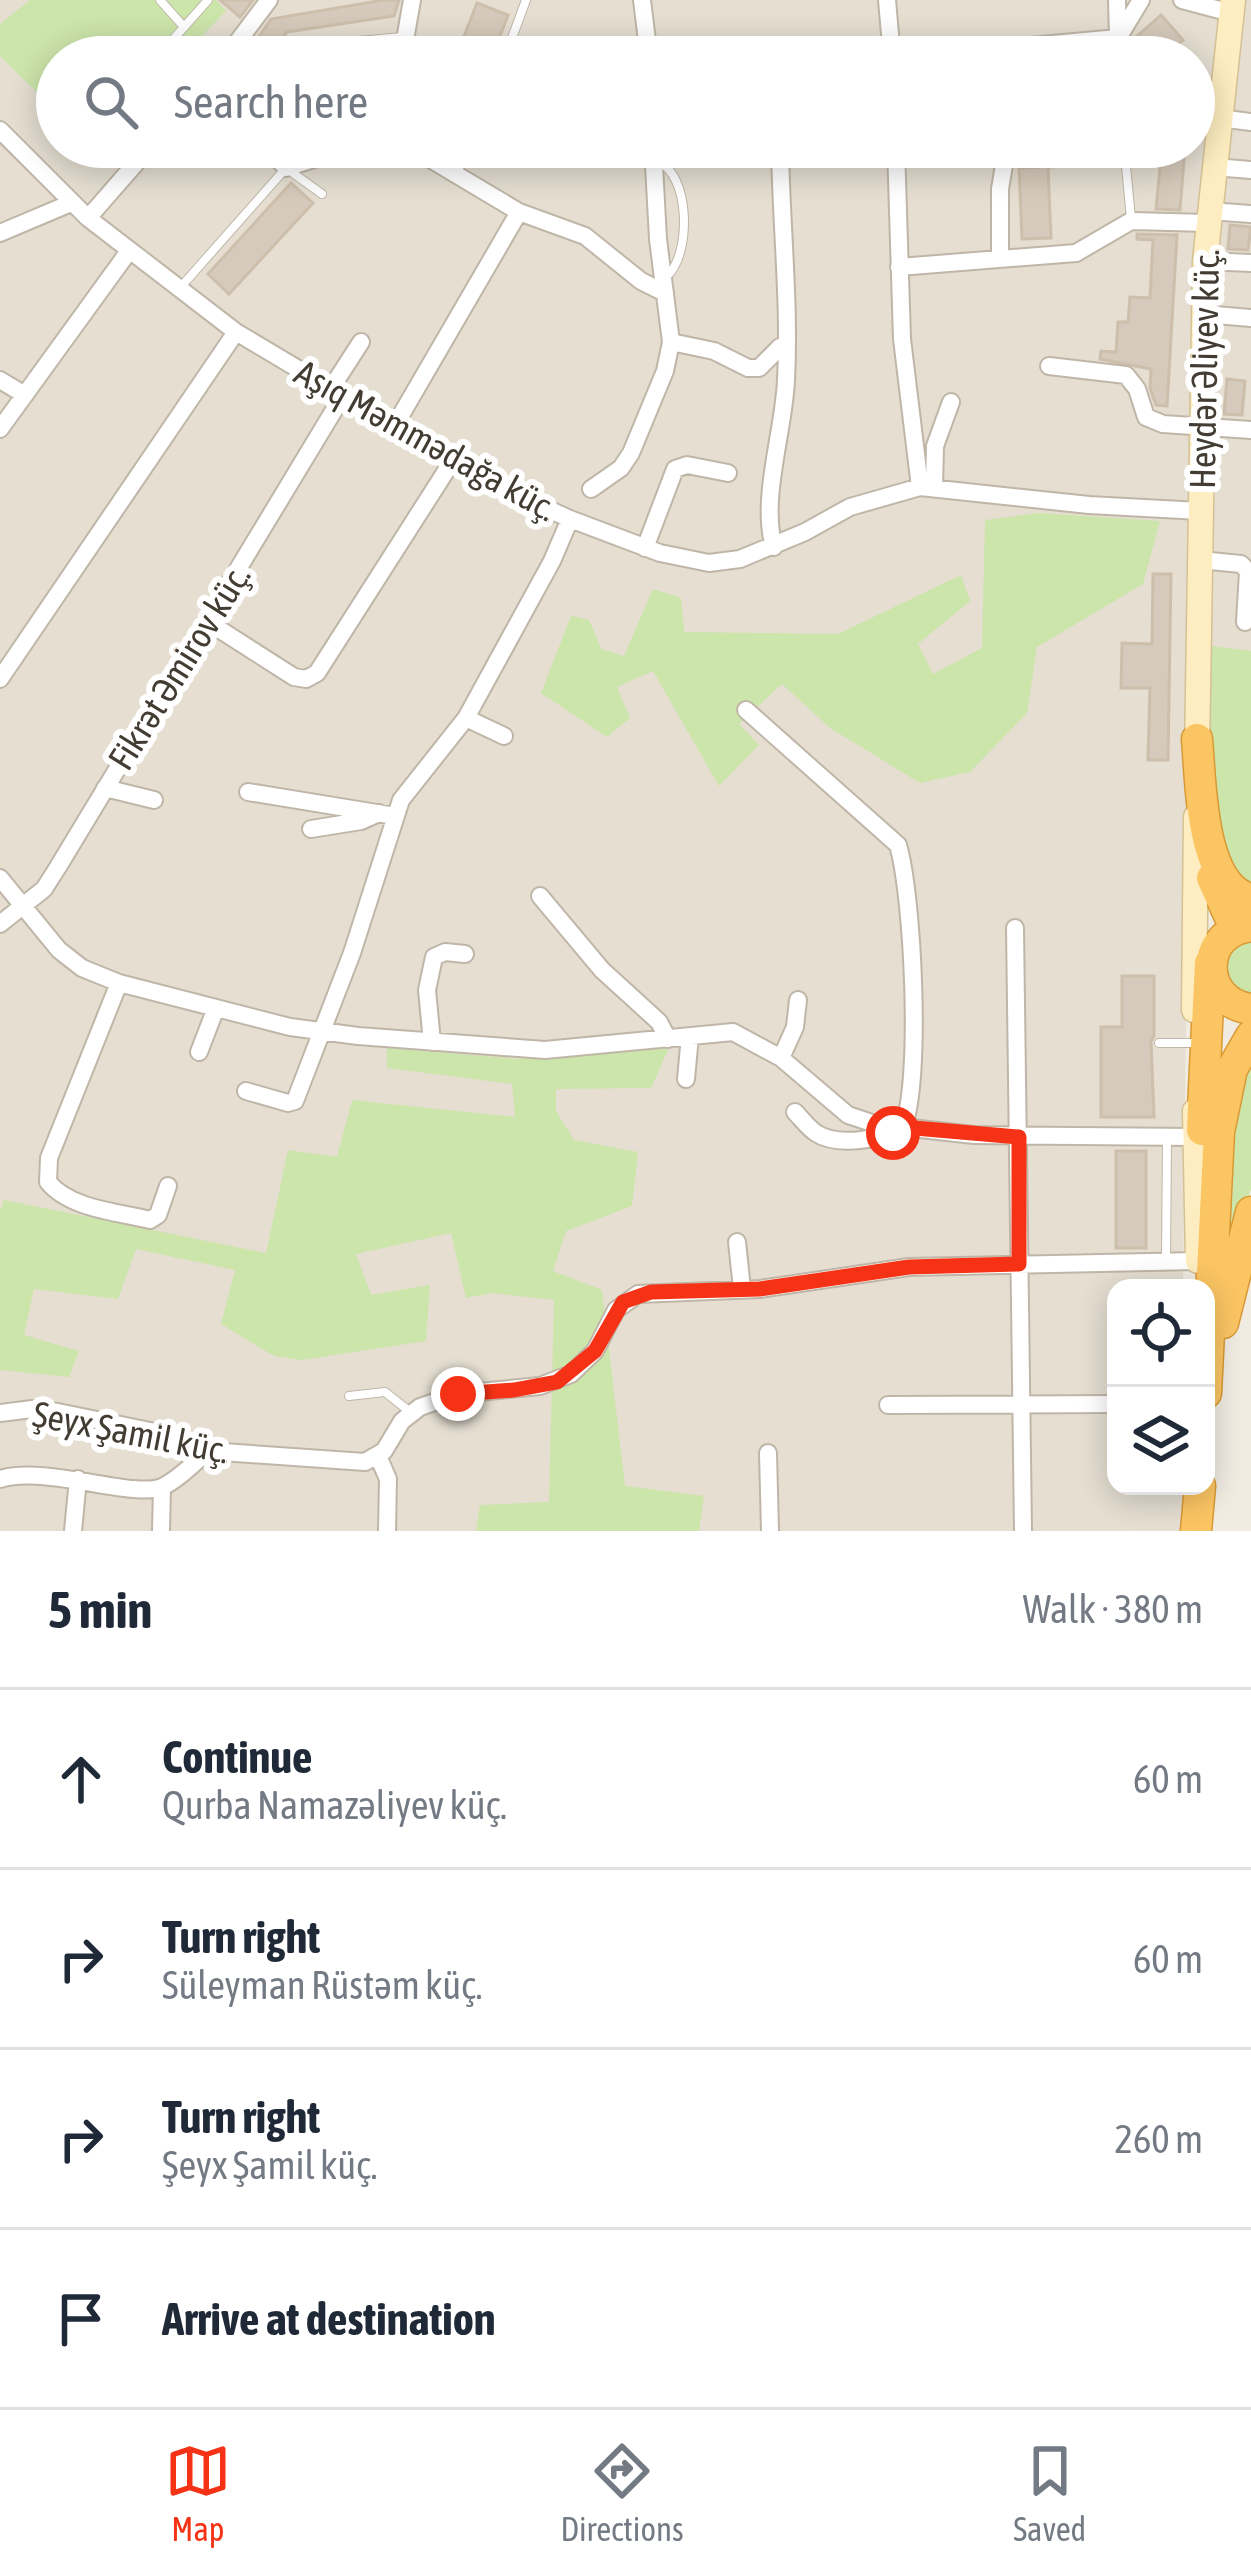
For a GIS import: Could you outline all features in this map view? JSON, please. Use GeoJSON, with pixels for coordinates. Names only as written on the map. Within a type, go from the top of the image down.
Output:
{"type":"FeatureCollection","features":[{"type":"Feature","properties":{"kind":"highway"},"geometry":{"type":"LineString","coordinates":[[1197,739],[1200,820],[1211,873],[1230,916],[1251,926]]}},
{"type":"Feature","properties":{"kind":"highway"},"geometry":{"type":"LineString","coordinates":[[1200,820],[1222,880],[1231,891],[1251,899]]}},
{"type":"Feature","properties":{"kind":"highway"},"geometry":{"type":"LineString","coordinates":[[1198,1275],[1210,962],[1220,940],[1251,926]]}},
{"type":"Feature","properties":{"kind":"highway"},"geometry":{"type":"LineString","coordinates":[[1210,962],[1222,997],[1251,1009]]}},
{"type":"Feature","properties":{"kind":"highway"},"geometry":{"type":"LineString","coordinates":[[1206,1387],[1219,1132],[1232,1069],[1251,1036]]}},
{"type":"Feature","properties":{"kind":"highway"},"geometry":{"type":"LineString","coordinates":[[1213,1387],[1251,1212]]}},
{"type":"Feature","properties":{"kind":"highway"},"geometry":{"type":"LineString","coordinates":[[1196,1531],[1198,1495]]}},
{"type":"Feature","properties":{"kind":"main road","name":"Heydər Əliyev küç."},"geometry":{"type":"LineString","coordinates":[[1215,156],[1229,4]]}},
{"type":"Feature","properties":{"kind":"main road","name":"Heydər Əliyev küç."},"geometry":{"type":"LineString","coordinates":[[1197,739],[1205,261],[1214,168]]}},
{"type":"Feature","properties":{"kind":"main road"},"geometry":{"type":"LineString","coordinates":[[1200,820],[1212,933],[1210,962]]}},
{"type":"Feature","properties":{"kind":"main road"},"geometry":{"type":"LineString","coordinates":[[1198,1275],[1195,1043],[1200,820]]}},
{"type":"Feature","properties":{"kind":"street"},"geometry":{"type":"LineString","coordinates":[[242,36],[269,0]]}},
{"type":"Feature","properties":{"kind":"street"},"geometry":{"type":"LineString","coordinates":[[404,36],[412,0]]}},
{"type":"Feature","properties":{"kind":"street"},"geometry":{"type":"LineString","coordinates":[[642,0],[646,36]]}},
{"type":"Feature","properties":{"kind":"street"},"geometry":{"type":"LineString","coordinates":[[887,0],[890,36]]}},
{"type":"Feature","properties":{"kind":"street"},"geometry":{"type":"LineString","coordinates":[[1117,0],[1118,36]]}},
{"type":"Feature","properties":{"kind":"street"},"geometry":{"type":"LineString","coordinates":[[1119,36],[1142,0]]}},
{"type":"Feature","properties":{"kind":"street"},"geometry":{"type":"LineString","coordinates":[[1182,0],[1229,4]]}},
{"type":"Feature","properties":{"kind":"street"},"geometry":{"type":"LineString","coordinates":[[1219,118],[1251,122]]}},
{"type":"Feature","properties":{"kind":"street","name":"Aşıq Məmmədağa küç."},"geometry":{"type":"LineString","coordinates":[[0,130],[36,167]]}},
{"type":"Feature","properties":{"kind":"street"},"geometry":{"type":"LineString","coordinates":[[1215,166],[1251,170]]}},
{"type":"Feature","properties":{"kind":"street","name":"Aşıq Məmmədağa küç."},"geometry":{"type":"LineString","coordinates":[[37,168],[88,218],[236,332],[486,481],[645,548],[710,563],[740,560],[850,507],[927,487],[1089,506],[1200,512]]}},
{"type":"Feature","properties":{"kind":"street"},"geometry":{"type":"LineString","coordinates":[[88,218],[132,168]]}},
{"type":"Feature","properties":{"kind":"street"},"geometry":{"type":"LineString","coordinates":[[442,168],[519,212],[584,236],[640,281],[664,286]]}},
{"type":"Feature","properties":{"kind":"street"},"geometry":{"type":"LineString","coordinates":[[591,489],[621,468],[631,453],[665,371],[671,342],[655,168]]}},
{"type":"Feature","properties":{"kind":"street"},"geometry":{"type":"LineString","coordinates":[[774,547],[769,514],[784,419],[787,345],[781,168]]}},
{"type":"Feature","properties":{"kind":"street"},"geometry":{"type":"LineString","coordinates":[[897,168],[905,382],[927,487]]}},
{"type":"Feature","properties":{"kind":"street"},"geometry":{"type":"LineString","coordinates":[[1000,259],[1004,168]]}},
{"type":"Feature","properties":{"kind":"street"},"geometry":{"type":"LineString","coordinates":[[0,233],[71,203]]}},
{"type":"Feature","properties":{"kind":"street"},"geometry":{"type":"LineString","coordinates":[[394,427],[519,212]]}},
{"type":"Feature","properties":{"kind":"street"},"geometry":{"type":"LineString","coordinates":[[899,267],[1076,254],[1131,220],[1251,214]]}},
{"type":"Feature","properties":{"kind":"street"},"geometry":{"type":"LineString","coordinates":[[0,430],[130,250]]}},
{"type":"Feature","properties":{"kind":"street"},"geometry":{"type":"LineString","coordinates":[[1205,261],[1251,263]]}},
{"type":"Feature","properties":{"kind":"street"},"geometry":{"type":"LineString","coordinates":[[1204,314],[1251,318]]}},
{"type":"Feature","properties":{"kind":"street"},"geometry":{"type":"LineString","coordinates":[[0,679],[236,332]]}},
{"type":"Feature","properties":{"kind":"street","name":"Fikrət Əmirov küç."},"geometry":{"type":"LineString","coordinates":[[0,923],[44,889],[208,622],[361,342]]}},
{"type":"Feature","properties":{"kind":"street"},"geometry":{"type":"LineString","coordinates":[[671,342],[713,351],[748,368],[759,368],[787,345]]}},
{"type":"Feature","properties":{"kind":"street"},"geometry":{"type":"LineString","coordinates":[[1049,366],[1126,375],[1137,389],[1146,417],[1163,424],[1251,430]]}},
{"type":"Feature","properties":{"kind":"street"},"geometry":{"type":"LineString","coordinates":[[0,380],[25,395]]}},
{"type":"Feature","properties":{"kind":"street"},"geometry":{"type":"LineString","coordinates":[[927,487],[935,446],[952,402]]}},
{"type":"Feature","properties":{"kind":"street"},"geometry":{"type":"LineString","coordinates":[[208,622],[293,677],[307,679],[317,673],[453,460]]}},
{"type":"Feature","properties":{"kind":"street"},"geometry":{"type":"LineString","coordinates":[[645,548],[675,469],[687,465],[728,473]]}},
{"type":"Feature","properties":{"kind":"street"},"geometry":{"type":"LineString","coordinates":[[246,1091],[296,1101],[365,915],[387,815],[466,718],[552,562],[570,519]]}},
{"type":"Feature","properties":{"kind":"street"},"geometry":{"type":"LineString","coordinates":[[1200,560],[1241,564],[1248,572],[1245,622]]}},
{"type":"Feature","properties":{"kind":"street"},"geometry":{"type":"LineString","coordinates":[[746,710],[898,845],[910,932],[912,1096],[903,1127]]}},
{"type":"Feature","properties":{"kind":"street"},"geometry":{"type":"LineString","coordinates":[[466,718],[504,736]]}},
{"type":"Feature","properties":{"kind":"street"},"geometry":{"type":"LineString","coordinates":[[105,788],[154,800]]}},
{"type":"Feature","properties":{"kind":"street"},"geometry":{"type":"LineString","coordinates":[[248,792],[387,815]]}},
{"type":"Feature","properties":{"kind":"street"},"geometry":{"type":"LineString","coordinates":[[311,829],[387,815]]}},
{"type":"Feature","properties":{"kind":"street"},"geometry":{"type":"LineString","coordinates":[[0,878],[58,950],[82,968],[119,983],[320,1032],[545,1050],[734,1032],[781,1058],[848,1115],[903,1127],[1019,1137],[1196,1137]]}},
{"type":"Feature","properties":{"kind":"street"},"geometry":{"type":"LineString","coordinates":[[540,896],[602,970],[658,1022],[668,1039]]}},
{"type":"Feature","properties":{"kind":"street"},"geometry":{"type":"LineString","coordinates":[[1016,928],[1023,1531]]}},
{"type":"Feature","properties":{"kind":"street"},"geometry":{"type":"LineString","coordinates":[[432,1042],[428,974],[434,957],[445,952],[465,955]]}},
{"type":"Feature","properties":{"kind":"street"},"geometry":{"type":"LineString","coordinates":[[119,983],[49,1158],[48,1182],[62,1196],[78,1202],[150,1220],[158,1215],[168,1186]]}},
{"type":"Feature","properties":{"kind":"street"},"geometry":{"type":"LineString","coordinates":[[781,1058],[795,1027],[798,1000]]}},
{"type":"Feature","properties":{"kind":"street"},"geometry":{"type":"LineString","coordinates":[[199,1052],[216,1008]]}},
{"type":"Feature","properties":{"kind":"street"},"geometry":{"type":"LineString","coordinates":[[686,1079],[690,1036]]}},
{"type":"Feature","properties":{"kind":"street"},"geometry":{"type":"LineString","coordinates":[[794,1112],[828,1137],[882,1136],[903,1127]]}},
{"type":"Feature","properties":{"kind":"street"},"geometry":{"type":"LineString","coordinates":[[737,1242],[742,1289]]}},
{"type":"Feature","properties":{"kind":"street"},"geometry":{"type":"LineString","coordinates":[[387,1531],[388,1479],[378,1456],[410,1412],[458,1394],[557,1382],[595,1351],[616,1310],[638,1294],[742,1289],[909,1267],[1166,1262],[1198,1275]]}},
{"type":"Feature","properties":{"kind":"street"},"geometry":{"type":"LineString","coordinates":[[888,1405],[1107,1403]]}},
{"type":"Feature","properties":{"kind":"street","name":"Şeyx Şamil küç."},"geometry":{"type":"LineString","coordinates":[[0,1413],[58,1412],[179,1437],[208,1451],[352,1462],[378,1456]]}},
{"type":"Feature","properties":{"kind":"street"},"geometry":{"type":"LineString","coordinates":[[0,1479],[26,1475],[78,1479],[142,1490],[162,1487],[208,1451]]}},
{"type":"Feature","properties":{"kind":"street"},"geometry":{"type":"LineString","coordinates":[[768,1453],[770,1531]]}},
{"type":"Feature","properties":{"kind":"street"},"geometry":{"type":"LineString","coordinates":[[73,1531],[78,1479]]}},
{"type":"Feature","properties":{"kind":"street"},"geometry":{"type":"LineString","coordinates":[[161,1531],[162,1487]]}},
{"type":"Feature","properties":{"kind":"lane"},"geometry":{"type":"LineString","coordinates":[[160,0],[184,27]]}},
{"type":"Feature","properties":{"kind":"lane"},"geometry":{"type":"LineString","coordinates":[[176,36],[208,0]]}},
{"type":"Feature","properties":{"kind":"lane"},"geometry":{"type":"LineString","coordinates":[[513,36],[526,0]]}},
{"type":"Feature","properties":{"kind":"lane"},"geometry":{"type":"LineString","coordinates":[[178,290],[286,168],[322,194]]}},
{"type":"Feature","properties":{"kind":"lane"},"geometry":{"type":"LineString","coordinates":[[456,177],[460,168]]}},
{"type":"Feature","properties":{"kind":"lane"},"geometry":{"type":"LineString","coordinates":[[664,286],[681,257],[681,190],[670,168]]}},
{"type":"Feature","properties":{"kind":"lane"},"geometry":{"type":"LineString","coordinates":[[1126,168],[1131,220]]}},
{"type":"Feature","properties":{"kind":"lane"},"geometry":{"type":"LineString","coordinates":[[1159,1043],[1195,1043]]}},
{"type":"Feature","properties":{"kind":"lane"},"geometry":{"type":"LineString","coordinates":[[1166,1262],[1167,1136]]}},
{"type":"Feature","properties":{"kind":"lane"},"geometry":{"type":"LineString","coordinates":[[349,1396],[386,1392],[410,1412]]}},
{"type":"Feature","properties":{"kind":"shaded area"},"geometry":{"type":"Polygon","coordinates":[[[0,0],[1251,0],[1251,894],[1187,914],[1183,1279],[1107,1279],[1107,1495],[1183,1495],[1183,1531],[0,1531],[0,0]]]}},
{"type":"Feature","properties":{"kind":"green space"},"geometry":{"type":"Polygon","coordinates":[[[30,0],[216,0],[226,11],[202,36],[36,36],[36,91],[0,56],[0,24],[30,0]]]}},
{"type":"Feature","properties":{"kind":"green space"},"geometry":{"type":"Polygon","coordinates":[[[1038,513],[1160,521],[1143,584],[1037,647],[1027,713],[970,772],[920,783],[830,728],[782,684],[739,724],[759,745],[719,786],[653,671],[617,687],[630,718],[607,737],[541,693],[571,616],[589,620],[601,649],[624,656],[653,589],[681,598],[684,632],[838,634],[961,575],[970,601],[918,644],[933,674],[982,648],[985,520],[1038,513]]]}},
{"type":"Feature","properties":{"kind":"green space"},"geometry":{"type":"Polygon","coordinates":[[[1212,646],[1251,651],[1251,888],[1223,859],[1208,742],[1212,646]]]}},
{"type":"Feature","properties":{"kind":"green space"},"geometry":{"type":"Polygon","coordinates":[[[1251,939],[1251,997],[1225,981],[1228,950],[1251,939]]]}},
{"type":"Feature","properties":{"kind":"green space"},"geometry":{"type":"Polygon","coordinates":[[[387,1048],[518,1059],[669,1048],[651,1088],[556,1089],[556,1111],[574,1140],[638,1152],[632,1206],[566,1231],[553,1271],[602,1290],[625,1486],[704,1496],[699,1531],[476,1531],[480,1505],[549,1502],[554,1300],[493,1293],[466,1298],[451,1233],[356,1254],[371,1295],[430,1285],[426,1341],[302,1360],[274,1356],[221,1324],[235,1270],[136,1249],[118,1299],[34,1289],[24,1335],[79,1351],[69,1377],[0,1370],[0,1211],[4,1200],[266,1253],[288,1150],[337,1157],[352,1100],[515,1117],[512,1084],[387,1068],[387,1048]]]}},
{"type":"Feature","properties":{"kind":"green space"},"geometry":{"type":"Polygon","coordinates":[[[1251,1054],[1251,1189],[1225,1272],[1227,1130],[1251,1054]]]}},
{"type":"Feature","properties":{"kind":"building"},"geometry":{"type":"Polygon","coordinates":[[[220,0],[253,0],[240,17],[220,0]]]}},
{"type":"Feature","properties":{"kind":"building"},"geometry":{"type":"Polygon","coordinates":[[[399,0],[394,16],[284,36],[259,36],[271,19],[399,0]]]}},
{"type":"Feature","properties":{"kind":"building"},"geometry":{"type":"Polygon","coordinates":[[[477,3],[508,15],[500,36],[464,36],[477,3]]]}},
{"type":"Feature","properties":{"kind":"building"},"geometry":{"type":"Polygon","coordinates":[[[1161,15],[1179,36],[1137,36],[1161,15]]]}},
{"type":"Feature","properties":{"kind":"building"},"geometry":{"type":"Polygon","coordinates":[[[1019,168],[1048,168],[1051,238],[1022,239],[1019,168]]]}},
{"type":"Feature","properties":{"kind":"building"},"geometry":{"type":"Polygon","coordinates":[[[1160,168],[1183,168],[1180,210],[1156,209],[1160,168]]]}},
{"type":"Feature","properties":{"kind":"building"},"geometry":{"type":"Polygon","coordinates":[[[291,183],[313,203],[229,294],[208,274],[291,183]]]}},
{"type":"Feature","properties":{"kind":"building"},"geometry":{"type":"Polygon","coordinates":[[[1230,225],[1251,227],[1248,250],[1228,249],[1230,225]]]}},
{"type":"Feature","properties":{"kind":"building"},"geometry":{"type":"Polygon","coordinates":[[[1137,234],[1177,235],[1167,406],[1156,405],[1150,388],[1151,369],[1100,359],[1101,351],[1116,352],[1118,322],[1128,322],[1130,297],[1150,298],[1153,240],[1137,239],[1137,234]]]}},
{"type":"Feature","properties":{"kind":"building"},"geometry":{"type":"Polygon","coordinates":[[[1227,379],[1245,381],[1242,415],[1224,414],[1227,379]]]}},
{"type":"Feature","properties":{"kind":"building"},"geometry":{"type":"Polygon","coordinates":[[[1153,574],[1171,574],[1168,760],[1148,760],[1150,688],[1121,688],[1122,643],[1152,644],[1153,574]]]}},
{"type":"Feature","properties":{"kind":"building"},"geometry":{"type":"Polygon","coordinates":[[[1122,976],[1154,976],[1154,1117],[1101,1117],[1101,1027],[1122,1027],[1122,976]]]}},
{"type":"Feature","properties":{"kind":"building"},"geometry":{"type":"Polygon","coordinates":[[[1116,1151],[1146,1151],[1146,1248],[1116,1248],[1116,1151]]]}},
{"type":"Feature","properties":{"kind":"route"},"geometry":{"type":"LineString","coordinates":[[458,1394],[557,1382],[595,1351],[616,1310],[638,1294],[760,1289],[909,1267],[1019,1264],[1019,1137],[903,1127],[893,1133]]}}]}
